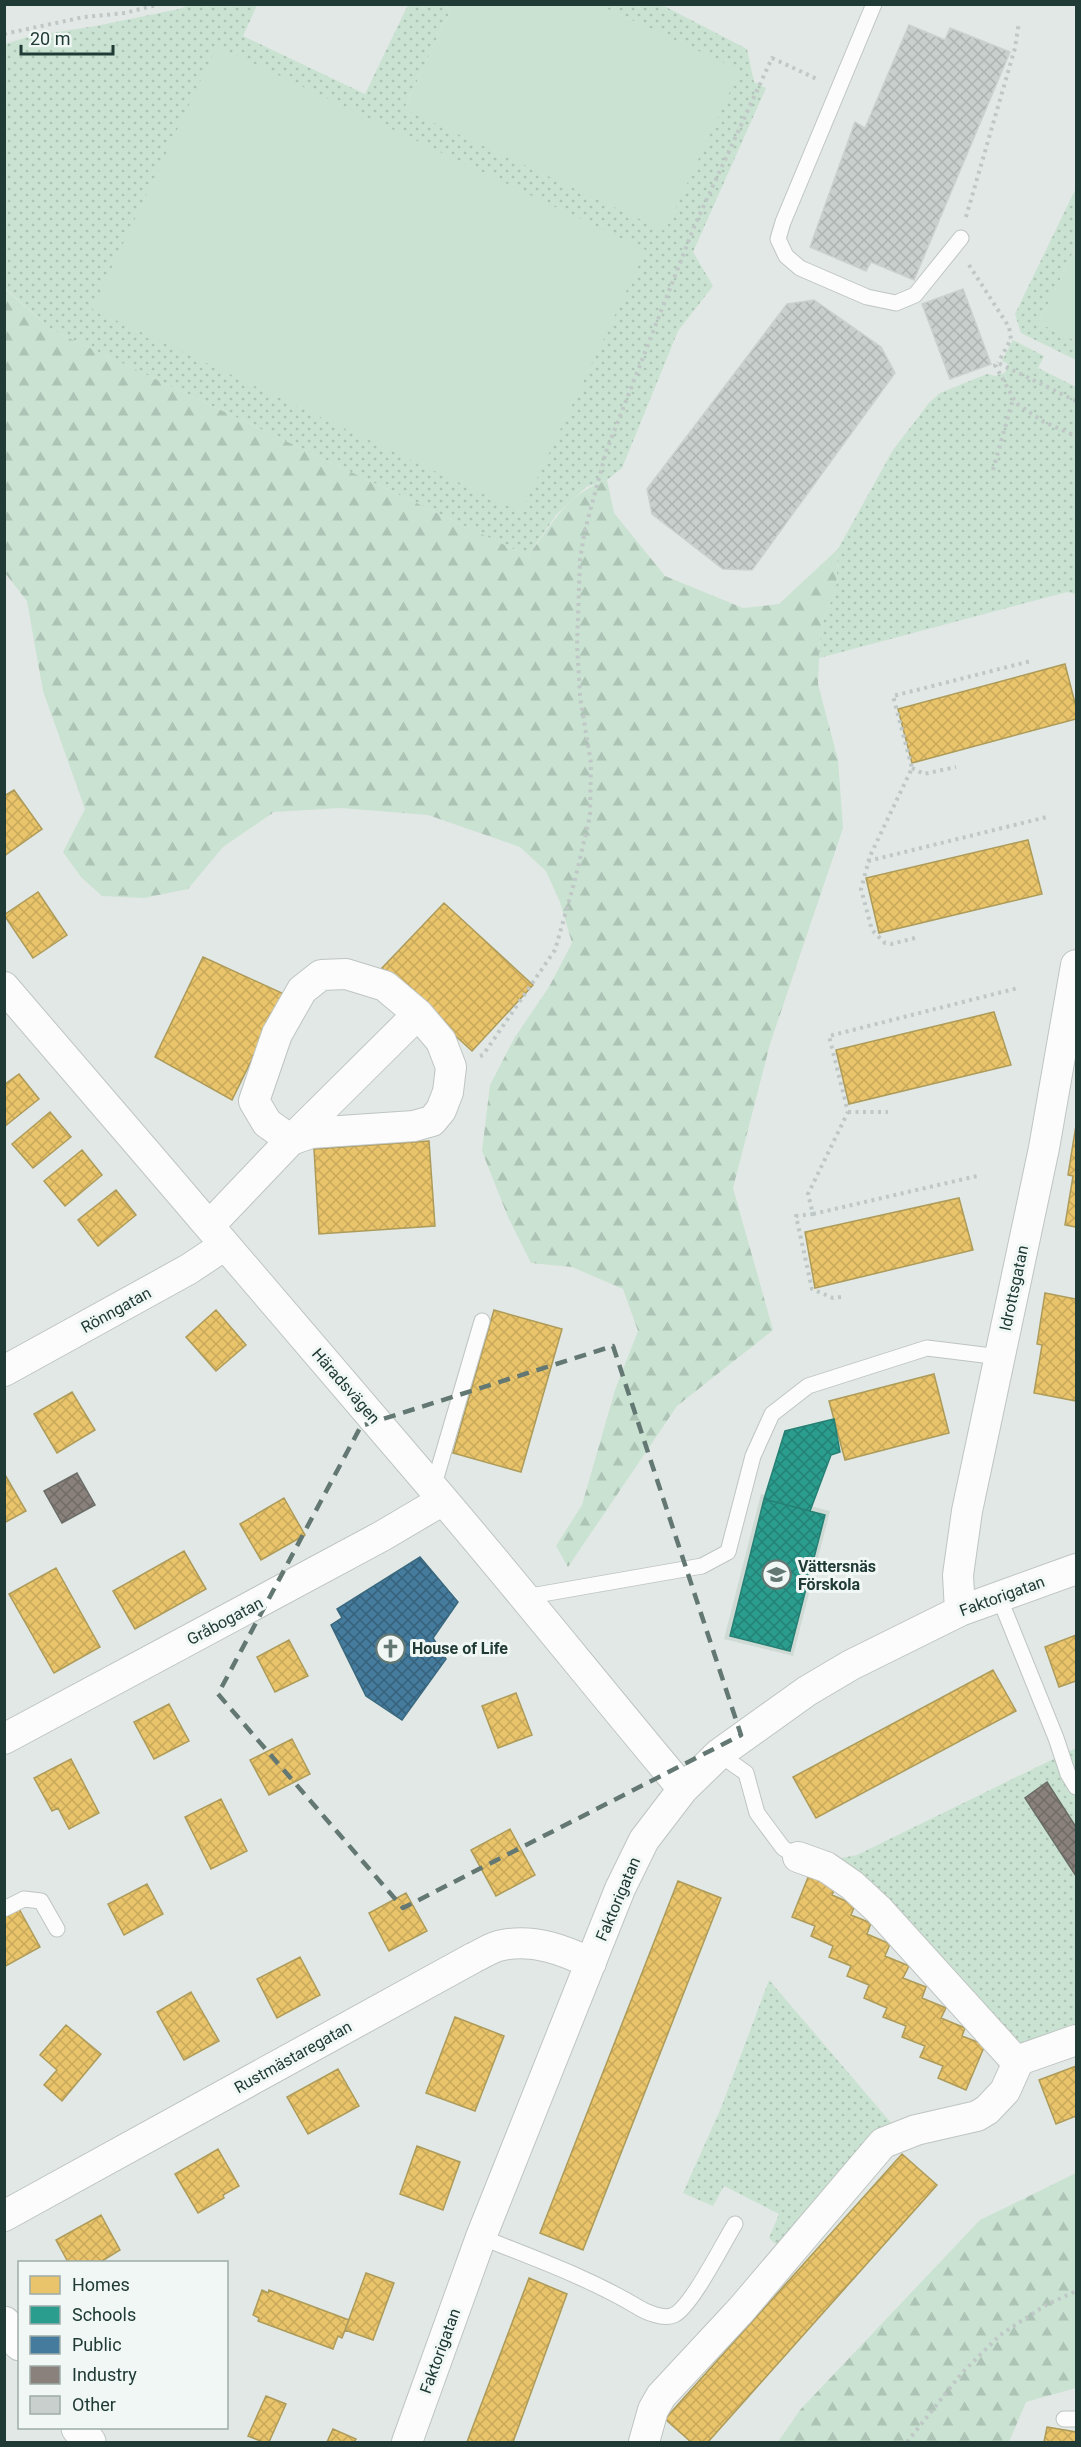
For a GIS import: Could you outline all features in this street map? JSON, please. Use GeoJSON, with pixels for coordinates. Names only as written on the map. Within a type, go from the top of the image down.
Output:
{"type":"FeatureCollection","features":[{"type":"Feature","properties":{"kind":"street","name":"Idrottsgatan"},"geometry":{"type":"LineString","coordinates":[[960,1611],[958,1575],[967,1511],[1044,1148],[1077,965]]}},
{"type":"Feature","properties":{"kind":"street"},"geometry":{"type":"LineString","coordinates":[[346,974],[385,986],[418,1014],[441,1041],[451,1067],[448,1092],[441,1110],[432,1121],[414,1126],[311,1133],[291,1140],[267,1123],[254,1101],[277,1034],[302,990],[321,975],[346,974]]}},
{"type":"Feature","properties":{"kind":"street","name":"Häradsvägen"},"geometry":{"type":"LineString","coordinates":[[4,987],[438,1494],[683,1789]]}},
{"type":"Feature","properties":{"kind":"street","name":"Rönngatan"},"geometry":{"type":"LineString","coordinates":[[4,1371],[189,1269],[291,1140],[418,1014]]}},
{"type":"Feature","properties":{"kind":"street","name":"Gråbogatan"},"geometry":{"type":"LineString","coordinates":[[4,1739],[381,1536],[438,1494]]}},
{"type":"Feature","properties":{"kind":"street","name":"Faktorigatan"},"geometry":{"type":"LineString","coordinates":[[407,2442],[481,2237],[620,1889],[644,1840],[683,1789],[719,1754],[807,1691],[842,1670],[960,1611],[1077,1569]]}},
{"type":"Feature","properties":{"kind":"street"},"geometry":{"type":"LineString","coordinates":[[798,1857],[826,1867],[852,1885],[879,1910],[1013,2058],[1019,2060],[1077,2040]]}},
{"type":"Feature","properties":{"kind":"street","name":"Rustmästaregatan"},"geometry":{"type":"LineString","coordinates":[[4,2216],[473,1958],[502,1945],[531,1943],[560,1949],[591,1963]]}},
{"type":"Feature","properties":{"kind":"street"},"geometry":{"type":"LineString","coordinates":[[644,2442],[653,2410],[661,2396],[741,2310],[883,2143],[916,2130],[977,2115],[987,2110],[1005,2091],[1019,2060]]}},
{"type":"Feature","properties":{"kind":"street"},"geometry":{"type":"LineString","coordinates":[[4,2323],[18,2341]]}},
{"type":"Feature","properties":{"kind":"street"},"geometry":{"type":"LineString","coordinates":[[79,2429],[89,2442]]}},
{"type":"Feature","properties":{"kind":"lane"},"geometry":{"type":"LineString","coordinates":[[874,4],[783,222],[778,240],[786,256],[800,268],[857,292],[896,303],[915,295],[961,238]]}},
{"type":"Feature","properties":{"kind":"lane"},"geometry":{"type":"LineString","coordinates":[[438,1494],[482,1321]]}},
{"type":"Feature","properties":{"kind":"lane"},"geometry":{"type":"LineString","coordinates":[[525,1597],[702,1566],[728,1552],[753,1456],[772,1414],[808,1386],[927,1348],[1000,1357]]}},
{"type":"Feature","properties":{"kind":"lane"},"geometry":{"type":"LineString","coordinates":[[999,1597],[1068,1774],[1077,1787]]}},
{"type":"Feature","properties":{"kind":"lane"},"geometry":{"type":"LineString","coordinates":[[719,1754],[746,1773],[757,1813],[783,1848],[798,1857]]}},
{"type":"Feature","properties":{"kind":"lane"},"geometry":{"type":"LineString","coordinates":[[4,1910],[24,1899],[41,1901],[57,1929]]}},
{"type":"Feature","properties":{"kind":"lane"},"geometry":{"type":"LineString","coordinates":[[481,2237],[604,2287],[640,2309],[664,2317],[672,2317],[681,2311],[735,2223]]}},
{"type":"Feature","properties":{"kind":"path"},"geometry":{"type":"LineString","coordinates":[[4,33],[84,17],[125,13],[160,4]]}},
{"type":"Feature","properties":{"kind":"path"},"geometry":{"type":"LineString","coordinates":[[1019,22],[1015,48],[961,238],[964,255],[970,268],[1009,327],[1011,339],[995,365],[1013,398],[1027,412],[1077,435]]}},
{"type":"Feature","properties":{"kind":"path"},"geometry":{"type":"LineString","coordinates":[[451,1067],[483,1054],[555,950],[590,816],[591,763],[582,717],[577,645],[580,559],[585,530],[606,452],[694,226],[772,58],[839,90]]}},
{"type":"Feature","properties":{"kind":"path"},"geometry":{"type":"LineString","coordinates":[[998,363],[1077,401]]}},
{"type":"Feature","properties":{"kind":"path"},"geometry":{"type":"LineString","coordinates":[[993,470],[1013,398]]}},
{"type":"Feature","properties":{"kind":"path"},"geometry":{"type":"LineString","coordinates":[[915,938],[891,944],[885,943],[873,930],[861,889],[868,861],[912,768],[893,696],[1031,661]]}},
{"type":"Feature","properties":{"kind":"path"},"geometry":{"type":"LineString","coordinates":[[912,768],[924,774],[956,767]]}},
{"type":"Feature","properties":{"kind":"path"},"geometry":{"type":"LineString","coordinates":[[868,861],[1047,818]]}},
{"type":"Feature","properties":{"kind":"path"},"geometry":{"type":"LineString","coordinates":[[813,1214],[808,1194],[848,1112],[829,1036],[1018,988]]}},
{"type":"Feature","properties":{"kind":"path"},"geometry":{"type":"LineString","coordinates":[[848,1112],[888,1112]]}},
{"type":"Feature","properties":{"kind":"path"},"geometry":{"type":"LineString","coordinates":[[841,1297],[833,1298],[812,1289],[796,1216],[977,1176]]}},
{"type":"Feature","properties":{"kind":"path"},"geometry":{"type":"LineString","coordinates":[[907,2442],[962,2373],[1000,2335],[1046,2305],[1077,2291]]}},
{"type":"Feature","properties":{"kind":"highlighted area"},"geometry":{"type":"Polygon","coordinates":[[[613,1346],[741,1735],[403,1908],[218,1694],[361,1426],[613,1346]]]}},
{"type":"Feature","properties":{"kind":"shaded area","name":"Vättersnäs Förskola"},"geometry":{"type":"Polygon","coordinates":[[[761,1494],[830,1511],[793,1656],[724,1639],[761,1494]]]}},
{"type":"Feature","properties":{"kind":"green space"},"geometry":{"type":"Polygon","coordinates":[[[189,5],[257,5],[243,36],[365,94],[408,5],[453,5],[404,109],[740,71],[599,5],[662,5],[747,49],[754,82],[766,88],[693,252],[713,286],[678,331],[622,468],[607,480],[586,487],[556,515],[528,556],[52,330],[5,288],[5,44],[31,36],[96,26],[189,5]]]}},
{"type":"Feature","properties":{"kind":"green space"},"geometry":{"type":"Polygon","coordinates":[[[453,5],[599,5],[740,70],[665,231],[404,109],[453,5]]]}},
{"type":"Feature","properties":{"kind":"green space"},"geometry":{"type":"Polygon","coordinates":[[[217,46],[646,250],[521,512],[92,309],[217,46]]]}},
{"type":"Feature","properties":{"kind":"green space"},"geometry":{"type":"Polygon","coordinates":[[[1076,188],[1076,246],[1039,323],[1076,341],[1076,360],[1021,333],[1015,314],[1076,188]]]}},
{"type":"Feature","properties":{"kind":"green space"},"geometry":{"type":"Polygon","coordinates":[[[1076,246],[1076,341],[1039,323],[1076,246]]]}},
{"type":"Feature","properties":{"kind":"green space"},"geometry":{"type":"Polygon","coordinates":[[[4,288],[52,330],[528,556],[570,502],[592,486],[607,480],[614,513],[665,576],[743,608],[779,604],[838,549],[836,589],[820,628],[818,684],[838,760],[843,828],[770,1044],[733,1188],[773,1330],[677,1406],[568,1567],[556,1546],[582,1505],[615,1390],[638,1331],[623,1289],[572,1267],[531,1263],[508,1217],[482,1151],[490,1085],[515,1037],[549,987],[572,943],[560,902],[546,871],[520,847],[428,815],[341,808],[274,812],[223,847],[188,889],[144,898],[102,896],[81,877],[63,852],[85,809],[43,691],[27,601],[5,573],[4,288]]]}},
{"type":"Feature","properties":{"kind":"green space"},"geometry":{"type":"Polygon","coordinates":[[[1013,340],[1044,356],[1038,368],[1076,387],[1076,594],[1067,592],[819,658],[820,628],[836,589],[838,549],[893,450],[929,403],[940,393],[987,374],[995,376],[1005,373],[1008,364],[1002,361],[1013,340]]]}},
{"type":"Feature","properties":{"kind":"green space"},"geometry":{"type":"Polygon","coordinates":[[[1076,1748],[1076,1827],[1047,1783],[1025,1798],[1076,1876],[1076,2031],[1031,2046],[1012,2043],[831,1860],[857,1855],[1076,1748]]]}},
{"type":"Feature","properties":{"kind":"green space"},"geometry":{"type":"Polygon","coordinates":[[[769,1980],[898,2131],[783,2250],[769,2238],[779,2214],[724,2186],[713,2206],[683,2193],[721,2108],[769,1980]]]}},
{"type":"Feature","properties":{"kind":"green space"},"geometry":{"type":"Polygon","coordinates":[[[1076,2173],[1076,2388],[1026,2402],[1009,2442],[778,2442],[800,2410],[980,2220],[1076,2173]]]}},
{"type":"Feature","properties":{"kind":"building: Homes"},"geometry":{"type":"Polygon","coordinates":[[[1065,664],[1076,707],[1076,719],[912,763],[898,709],[1065,664]]]}},
{"type":"Feature","properties":{"kind":"building: Homes"},"geometry":{"type":"Polygon","coordinates":[[[14,790],[42,829],[4,856],[4,796],[14,790]]]}},
{"type":"Feature","properties":{"kind":"building: Homes"},"geometry":{"type":"Polygon","coordinates":[[[1028,840],[1042,894],[879,933],[866,878],[1028,840]]]}},
{"type":"Feature","properties":{"kind":"building: Homes"},"geometry":{"type":"Polygon","coordinates":[[[38,892],[67,935],[33,958],[4,915],[38,892]]]}},
{"type":"Feature","properties":{"kind":"building: Homes"},"geometry":{"type":"Polygon","coordinates":[[[444,903],[533,985],[472,1051],[382,968],[444,903]]]}},
{"type":"Feature","properties":{"kind":"building: Homes"},"geometry":{"type":"Polygon","coordinates":[[[203,957],[284,994],[232,1100],[155,1057],[203,957]]]}},
{"type":"Feature","properties":{"kind":"building: Homes"},"geometry":{"type":"Polygon","coordinates":[[[994,1012],[1011,1065],[849,1104],[836,1050],[994,1012]]]}},
{"type":"Feature","properties":{"kind":"building: Homes"},"geometry":{"type":"Polygon","coordinates":[[[19,1074],[39,1099],[4,1127],[4,1085],[19,1074]]]}},
{"type":"Feature","properties":{"kind":"building: Homes"},"geometry":{"type":"Polygon","coordinates":[[[50,1112],[71,1137],[33,1168],[12,1144],[50,1112]]]}},
{"type":"Feature","properties":{"kind":"building: Homes"},"geometry":{"type":"Polygon","coordinates":[[[1076,1125],[1076,1227],[1065,1225],[1073,1176],[1068,1175],[1076,1125]]]}},
{"type":"Feature","properties":{"kind":"building: Homes"},"geometry":{"type":"Polygon","coordinates":[[[429,1141],[435,1226],[319,1234],[314,1149],[429,1141]]]}},
{"type":"Feature","properties":{"kind":"building: Homes"},"geometry":{"type":"Polygon","coordinates":[[[82,1150],[102,1175],[65,1206],[44,1181],[82,1150]]]}},
{"type":"Feature","properties":{"kind":"building: Homes"},"geometry":{"type":"Polygon","coordinates":[[[116,1190],[136,1215],[98,1246],[78,1220],[116,1190]]]}},
{"type":"Feature","properties":{"kind":"building: Homes"},"geometry":{"type":"Polygon","coordinates":[[[959,1198],[973,1250],[815,1288],[805,1232],[959,1198]]]}},
{"type":"Feature","properties":{"kind":"building: Homes"},"geometry":{"type":"Polygon","coordinates":[[[1045,1293],[1076,1299],[1076,1401],[1034,1393],[1042,1345],[1037,1344],[1045,1293]]]}},
{"type":"Feature","properties":{"kind":"building: Homes"},"geometry":{"type":"Polygon","coordinates":[[[216,1310],[246,1345],[216,1371],[186,1337],[216,1310]]]}},
{"type":"Feature","properties":{"kind":"building: Homes"},"geometry":{"type":"Polygon","coordinates":[[[494,1310],[562,1329],[521,1472],[453,1453],[494,1310]]]}},
{"type":"Feature","properties":{"kind":"building: Homes"},"geometry":{"type":"Polygon","coordinates":[[[934,1374],[949,1433],[845,1460],[829,1401],[934,1374]]]}},
{"type":"Feature","properties":{"kind":"building: Homes"},"geometry":{"type":"Polygon","coordinates":[[[72,1392],[95,1430],[57,1453],[34,1414],[72,1392]]]}},
{"type":"Feature","properties":{"kind":"building: Homes"},"geometry":{"type":"Polygon","coordinates":[[[4,1473],[26,1511],[4,1523],[4,1473]]]}},
{"type":"Feature","properties":{"kind":"building: Homes"},"geometry":{"type":"Polygon","coordinates":[[[284,1498],[305,1535],[261,1560],[240,1524],[284,1498]]]}},
{"type":"Feature","properties":{"kind":"building: Homes"},"geometry":{"type":"Polygon","coordinates":[[[184,1551],[206,1589],[135,1629],[113,1591],[184,1551]]]}},
{"type":"Feature","properties":{"kind":"building: Homes"},"geometry":{"type":"Polygon","coordinates":[[[56,1568],[100,1647],[54,1673],[9,1594],[56,1568]]]}},
{"type":"Feature","properties":{"kind":"building: Homes"},"geometry":{"type":"Polygon","coordinates":[[[1076,1635],[1076,1681],[1059,1687],[1045,1647],[1076,1635]]]}},
{"type":"Feature","properties":{"kind":"building: Homes"},"geometry":{"type":"Polygon","coordinates":[[[289,1640],[308,1676],[275,1692],[257,1657],[289,1640]]]}},
{"type":"Feature","properties":{"kind":"building: Homes"},"geometry":{"type":"Polygon","coordinates":[[[993,1670],[1016,1711],[816,1818],[793,1777],[993,1670]]]}},
{"type":"Feature","properties":{"kind":"building: Homes"},"geometry":{"type":"Polygon","coordinates":[[[516,1693],[532,1735],[498,1748],[482,1706],[516,1693]]]}},
{"type":"Feature","properties":{"kind":"building: Homes"},"geometry":{"type":"Polygon","coordinates":[[[169,1704],[189,1741],[154,1759],[134,1722],[169,1704]]]}},
{"type":"Feature","properties":{"kind":"building: Homes"},"geometry":{"type":"Polygon","coordinates":[[[292,1739],[310,1774],[269,1795],[250,1760],[292,1739]]]}},
{"type":"Feature","properties":{"kind":"building: Homes"},"geometry":{"type":"Polygon","coordinates":[[[71,1759],[99,1813],[69,1829],[58,1808],[52,1811],[34,1778],[71,1759]]]}},
{"type":"Feature","properties":{"kind":"building: Homes"},"geometry":{"type":"Polygon","coordinates":[[[221,1799],[247,1851],[211,1869],[185,1817],[221,1799]]]}},
{"type":"Feature","properties":{"kind":"building: Homes"},"geometry":{"type":"Polygon","coordinates":[[[510,1829],[535,1875],[496,1896],[471,1850],[510,1829]]]}},
{"type":"Feature","properties":{"kind":"building: Homes"},"geometry":{"type":"Polygon","coordinates":[[[809,1875],[836,1886],[832,1895],[855,1905],[851,1915],[871,1923],[867,1934],[890,1944],[885,1956],[909,1966],[903,1978],[926,1987],[922,1998],[946,2008],[941,2018],[965,2028],[962,2036],[985,2045],[966,2090],[938,2078],[943,2066],[920,2057],[925,2046],[902,2037],[906,2026],[883,2017],[887,2008],[864,1998],[869,1985],[847,1976],[851,1966],[829,1957],[833,1946],[811,1936],[815,1926],[792,1917],[809,1875]]]}},
{"type":"Feature","properties":{"kind":"building: Homes"},"geometry":{"type":"Polygon","coordinates":[[[678,1881],[721,1898],[583,2250],[540,2233],[678,1881]]]}},
{"type":"Feature","properties":{"kind":"building: Homes"},"geometry":{"type":"Polygon","coordinates":[[[147,1884],[163,1914],[124,1935],[108,1904],[147,1884]]]}},
{"type":"Feature","properties":{"kind":"building: Homes"},"geometry":{"type":"Polygon","coordinates":[[[406,1893],[427,1931],[389,1951],[369,1913],[406,1893]]]}},
{"type":"Feature","properties":{"kind":"building: Homes"},"geometry":{"type":"Polygon","coordinates":[[[18,1907],[40,1947],[4,1967],[4,1915],[18,1907]]]}},
{"type":"Feature","properties":{"kind":"building: Homes"},"geometry":{"type":"Polygon","coordinates":[[[300,1957],[320,1995],[277,2018],[257,1979],[300,1957]]]}},
{"type":"Feature","properties":{"kind":"building: Homes"},"geometry":{"type":"Polygon","coordinates":[[[191,1992],[219,2041],[184,2060],[157,2012],[191,1992]]]}},
{"type":"Feature","properties":{"kind":"building: Homes"},"geometry":{"type":"Polygon","coordinates":[[[455,2017],[504,2036],[475,2111],[426,2093],[455,2017]]]}},
{"type":"Feature","properties":{"kind":"building: Homes"},"geometry":{"type":"Polygon","coordinates":[[[66,2025],[101,2054],[62,2101],[44,2085],[57,2070],[40,2055],[66,2025]]]}},
{"type":"Feature","properties":{"kind":"building: Homes"},"geometry":{"type":"Polygon","coordinates":[[[1076,2066],[1076,2116],[1056,2124],[1039,2080],[1076,2066]]]}},
{"type":"Feature","properties":{"kind":"building: Homes"},"geometry":{"type":"Polygon","coordinates":[[[338,2069],[359,2106],[308,2134],[287,2097],[338,2069]]]}},
{"type":"Feature","properties":{"kind":"building: Homes"},"geometry":{"type":"Polygon","coordinates":[[[417,2146],[460,2162],[443,2210],[400,2194],[417,2146]]]}},
{"type":"Feature","properties":{"kind":"building: Homes"},"geometry":{"type":"Polygon","coordinates":[[[218,2149],[239,2186],[198,2213],[175,2174],[218,2149]]]}},
{"type":"Feature","properties":{"kind":"building: Homes"},"geometry":{"type":"Polygon","coordinates":[[[902,2154],[937,2185],[708,2442],[691,2442],[665,2419],[902,2154]]]}},
{"type":"Feature","properties":{"kind":"building: Homes"},"geometry":{"type":"Polygon","coordinates":[[[101,2215],[120,2250],[102,2261],[67,2261],[56,2240],[101,2215]]]}},
{"type":"Feature","properties":{"kind":"building: Homes"},"geometry":{"type":"Polygon","coordinates":[[[366,2273],[394,2283],[373,2340],[345,2330],[366,2273]]]}},
{"type":"Feature","properties":{"kind":"building: Homes"},"geometry":{"type":"Polygon","coordinates":[[[529,2278],[567,2294],[513,2442],[467,2442],[529,2278]]]}},
{"type":"Feature","properties":{"kind":"building: Homes"},"geometry":{"type":"Polygon","coordinates":[[[262,2290],[268,2293],[269,2290],[349,2320],[342,2338],[338,2336],[333,2349],[258,2321],[259,2318],[253,2315],[262,2290]]]}},
{"type":"Feature","properties":{"kind":"building: Homes"},"geometry":{"type":"Polygon","coordinates":[[[266,2396],[286,2404],[269,2442],[263,2442],[248,2436],[266,2396]]]}},
{"type":"Feature","properties":{"kind":"building: Homes"},"geometry":{"type":"Polygon","coordinates":[[[1047,2427],[1076,2432],[1076,2442],[1044,2442],[1047,2427]]]}},
{"type":"Feature","properties":{"kind":"building: Homes"},"geometry":{"type":"Polygon","coordinates":[[[333,2429],[356,2439],[354,2442],[327,2442],[333,2429]]]}},
{"type":"Feature","properties":{"kind":"building: Schools"},"geometry":{"type":"Polygon","coordinates":[[[834,1419],[840,1452],[831,1455],[810,1511],[764,1499],[785,1431],[834,1419]]]}},
{"type":"Feature","properties":{"kind":"building: Schools","name":"Vättersnäs Förskola"},"geometry":{"type":"Polygon","coordinates":[[[764,1499],[825,1515],[790,1651],[730,1636],[764,1499]]]}},
{"type":"Feature","properties":{"kind":"building: Public","name":"House of Life"},"geometry":{"type":"Polygon","coordinates":[[[420,1557],[458,1602],[433,1638],[446,1659],[402,1720],[366,1696],[331,1625],[342,1618],[337,1609],[420,1557]]]}},
{"type":"Feature","properties":{"kind":"building: Industry"},"geometry":{"type":"Polygon","coordinates":[[[77,1473],[95,1505],[62,1523],[44,1491],[77,1473]]]}},
{"type":"Feature","properties":{"kind":"building: Industry"},"geometry":{"type":"Polygon","coordinates":[[[1047,1782],[1076,1827],[1076,1876],[1025,1798],[1047,1782]]]}},
{"type":"Feature","properties":{"kind":"building: Other"},"geometry":{"type":"Polygon","coordinates":[[[909,25],[945,40],[950,28],[1010,52],[914,280],[871,262],[866,271],[810,247],[855,122],[865,128],[909,25]]]}},
{"type":"Feature","properties":{"kind":"building: Other"},"geometry":{"type":"Polygon","coordinates":[[[963,289],[991,364],[950,379],[922,304],[963,289]]]}},
{"type":"Feature","properties":{"kind":"building: Other"},"geometry":{"type":"Polygon","coordinates":[[[814,300],[881,347],[895,373],[752,570],[723,569],[652,514],[647,489],[787,304],[814,300]]]}},
{"type":"Feature","properties":{"kind":"place","name":"Vättersnäs Förskola"},"geometry":{"type":"Point","coordinates":[777,1575]}},
{"type":"Feature","properties":{"kind":"place","name":"House of Life"},"geometry":{"type":"Point","coordinates":[391,1648]}}]}
